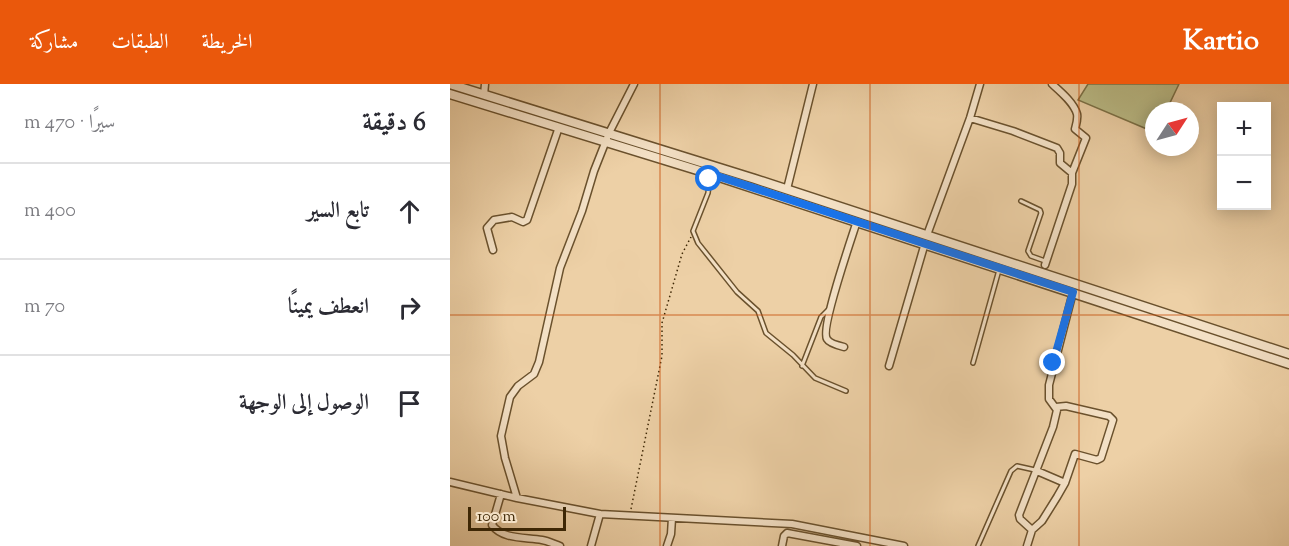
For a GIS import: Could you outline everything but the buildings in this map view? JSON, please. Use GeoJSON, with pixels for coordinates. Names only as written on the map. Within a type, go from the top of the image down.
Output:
{"type":"FeatureCollection","features":[{"type":"Feature","properties":{"kind":"street"},"geometry":{"type":"LineString","coordinates":[[450,84],[711,174],[857,221],[926,239],[1289,354]]}},
{"type":"Feature","properties":{"kind":"street"},"geometry":{"type":"LineString","coordinates":[[484,95],[485,84]]}},
{"type":"Feature","properties":{"kind":"street"},"geometry":{"type":"LineString","coordinates":[[517,498],[501,436],[510,397],[518,386],[534,374],[539,362],[561,268],[608,137],[634,84]]}},
{"type":"Feature","properties":{"kind":"street"},"geometry":{"type":"LineString","coordinates":[[787,189],[813,84]]}},
{"type":"Feature","properties":{"kind":"street"},"geometry":{"type":"LineString","coordinates":[[889,366],[926,239],[980,84]]}},
{"type":"Feature","properties":{"kind":"street"},"geometry":{"type":"LineString","coordinates":[[1046,263],[1072,184],[1072,173],[1086,138],[1075,129],[1076,113],[1067,98],[1052,84]]}},
{"type":"Feature","properties":{"kind":"street"},"geometry":{"type":"LineString","coordinates":[[450,94],[559,127],[608,137],[787,189],[1000,268],[1289,364]]}},
{"type":"Feature","properties":{"kind":"street"},"geometry":{"type":"LineString","coordinates":[[970,118],[1057,148],[1060,153],[1060,163],[1072,173]]}},
{"type":"Feature","properties":{"kind":"street"},"geometry":{"type":"LineString","coordinates":[[493,250],[487,228],[494,220],[507,217],[523,222],[527,220],[559,127]]}},
{"type":"Feature","properties":{"kind":"street"},"geometry":{"type":"LineString","coordinates":[[844,347],[827,340],[830,308],[857,221]]}},
{"type":"Feature","properties":{"kind":"street"},"geometry":{"type":"LineString","coordinates":[[1032,530],[1020,519],[1019,515],[1053,427],[1057,410],[1048,399],[1049,385],[1073,292]]}},
{"type":"Feature","properties":{"kind":"street"},"geometry":{"type":"LineString","coordinates":[[1027,546],[1032,530],[1046,515],[1065,483],[1075,454],[1096,460],[1101,458],[1113,420],[1109,416],[1066,406],[1056,407]]}},
{"type":"Feature","properties":{"kind":"street"},"geometry":{"type":"LineString","coordinates":[[1037,471],[1065,483]]}},
{"type":"Feature","properties":{"kind":"street"},"geometry":{"type":"LineString","coordinates":[[450,482],[600,514],[792,524],[904,546]]}},
{"type":"Feature","properties":{"kind":"street"},"geometry":{"type":"LineString","coordinates":[[501,494],[493,519],[492,525],[495,530],[523,539],[539,539],[560,546]]}},
{"type":"Feature","properties":{"kind":"street"},"geometry":{"type":"LineString","coordinates":[[591,546],[600,514]]}},
{"type":"Feature","properties":{"kind":"street"},"geometry":{"type":"LineString","coordinates":[[667,546],[672,518]]}},
{"type":"Feature","properties":{"kind":"street"},"geometry":{"type":"LineString","coordinates":[[782,546],[787,533],[857,546]]}},
{"type":"Feature","properties":{"kind":"lane"},"geometry":{"type":"LineString","coordinates":[[711,174],[708,193],[693,236],[737,292],[758,311],[766,333],[793,355],[819,381],[846,391]]}},
{"type":"Feature","properties":{"kind":"lane"},"geometry":{"type":"LineString","coordinates":[[1021,201],[1040,210],[1041,213],[1028,251],[1031,256],[1046,263]]}},
{"type":"Feature","properties":{"kind":"lane"},"geometry":{"type":"LineString","coordinates":[[973,363],[1000,268]]}},
{"type":"Feature","properties":{"kind":"lane"},"geometry":{"type":"LineString","coordinates":[[802,366],[821,317],[830,308]]}},
{"type":"Feature","properties":{"kind":"lane"},"geometry":{"type":"LineString","coordinates":[[978,546],[1011,471],[1017,466],[1037,471]]}},
{"type":"Feature","properties":{"kind":"path"},"geometry":{"type":"LineString","coordinates":[[630,516],[662,356],[662,323],[682,254],[693,236]]}},
{"type":"Feature","properties":{"kind":"green space"},"geometry":{"type":"Polygon","coordinates":[[[1088,84],[1179,84],[1170,102],[1145,102],[1145,128],[1078,100],[1088,84]]]}},
{"type":"Feature","properties":{"kind":"route"},"geometry":{"type":"LineString","coordinates":[[709,179],[711,174],[1073,292],[1053,363]]}}]}
